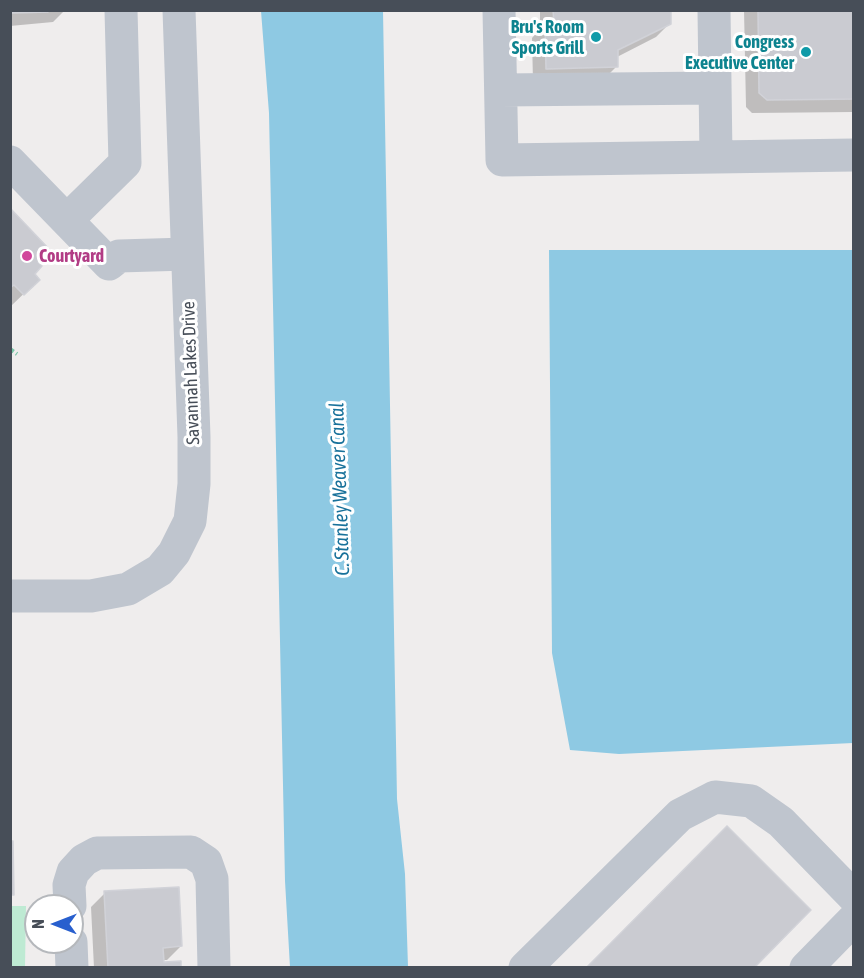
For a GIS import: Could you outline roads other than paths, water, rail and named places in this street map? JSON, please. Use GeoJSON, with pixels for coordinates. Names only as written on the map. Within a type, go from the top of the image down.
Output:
{"type":"FeatureCollection","features":[{"type":"Feature","properties":{"kind":"street"},"geometry":{"type":"LineString","coordinates":[[67,220],[125,163],[121,10]]}},
{"type":"Feature","properties":{"kind":"street","name":"Savannah Lakes Drive"},"geometry":{"type":"LineString","coordinates":[[10,596],[91,596],[128,589],[160,570],[174,554],[190,521],[194,484],[179,10]]}},
{"type":"Feature","properties":{"kind":"street"},"geometry":{"type":"LineString","coordinates":[[500,10],[502,160],[854,156]]}},
{"type":"Feature","properties":{"kind":"street"},"geometry":{"type":"LineString","coordinates":[[714,10],[716,157]]}},
{"type":"Feature","properties":{"kind":"street"},"geometry":{"type":"LineString","coordinates":[[501,90],[715,88]]}},
{"type":"Feature","properties":{"kind":"street"},"geometry":{"type":"LineString","coordinates":[[10,162],[109,264],[119,256],[186,254]]}},
{"type":"Feature","properties":{"kind":"street"},"geometry":{"type":"LineString","coordinates":[[525,968],[680,815],[715,797],[751,801],[781,822],[854,897]]}},
{"type":"Feature","properties":{"kind":"street"},"geometry":{"type":"LineString","coordinates":[[69,894],[69,885],[73,872],[84,860],[97,853],[191,852],[206,862],[212,879],[214,968]]}},
{"type":"Feature","properties":{"kind":"street"},"geometry":{"type":"LineString","coordinates":[[806,968],[854,919]]}},
{"type":"Feature","properties":{"kind":"water","name":"C. Stanley Weaver Canal"},"geometry":{"type":"Polygon","coordinates":[[[261,11],[383,11],[397,799],[405,874],[408,967],[290,967],[285,881],[269,113],[261,11]]]}},
{"type":"Feature","properties":{"kind":"water"},"geometry":{"type":"Polygon","coordinates":[[[549,250],[853,250],[853,743],[619,754],[570,750],[552,653],[549,250]]]}},
{"type":"Feature","properties":{"kind":"place","name":"Bru's Room Sports Grill"},"geometry":{"type":"Point","coordinates":[596,37]}},
{"type":"Feature","properties":{"kind":"place","name":"Congress Executive Center"},"geometry":{"type":"Point","coordinates":[806,52]}},
{"type":"Feature","properties":{"kind":"place","name":"Courtyard"},"geometry":{"type":"Point","coordinates":[27,256]}}]}
